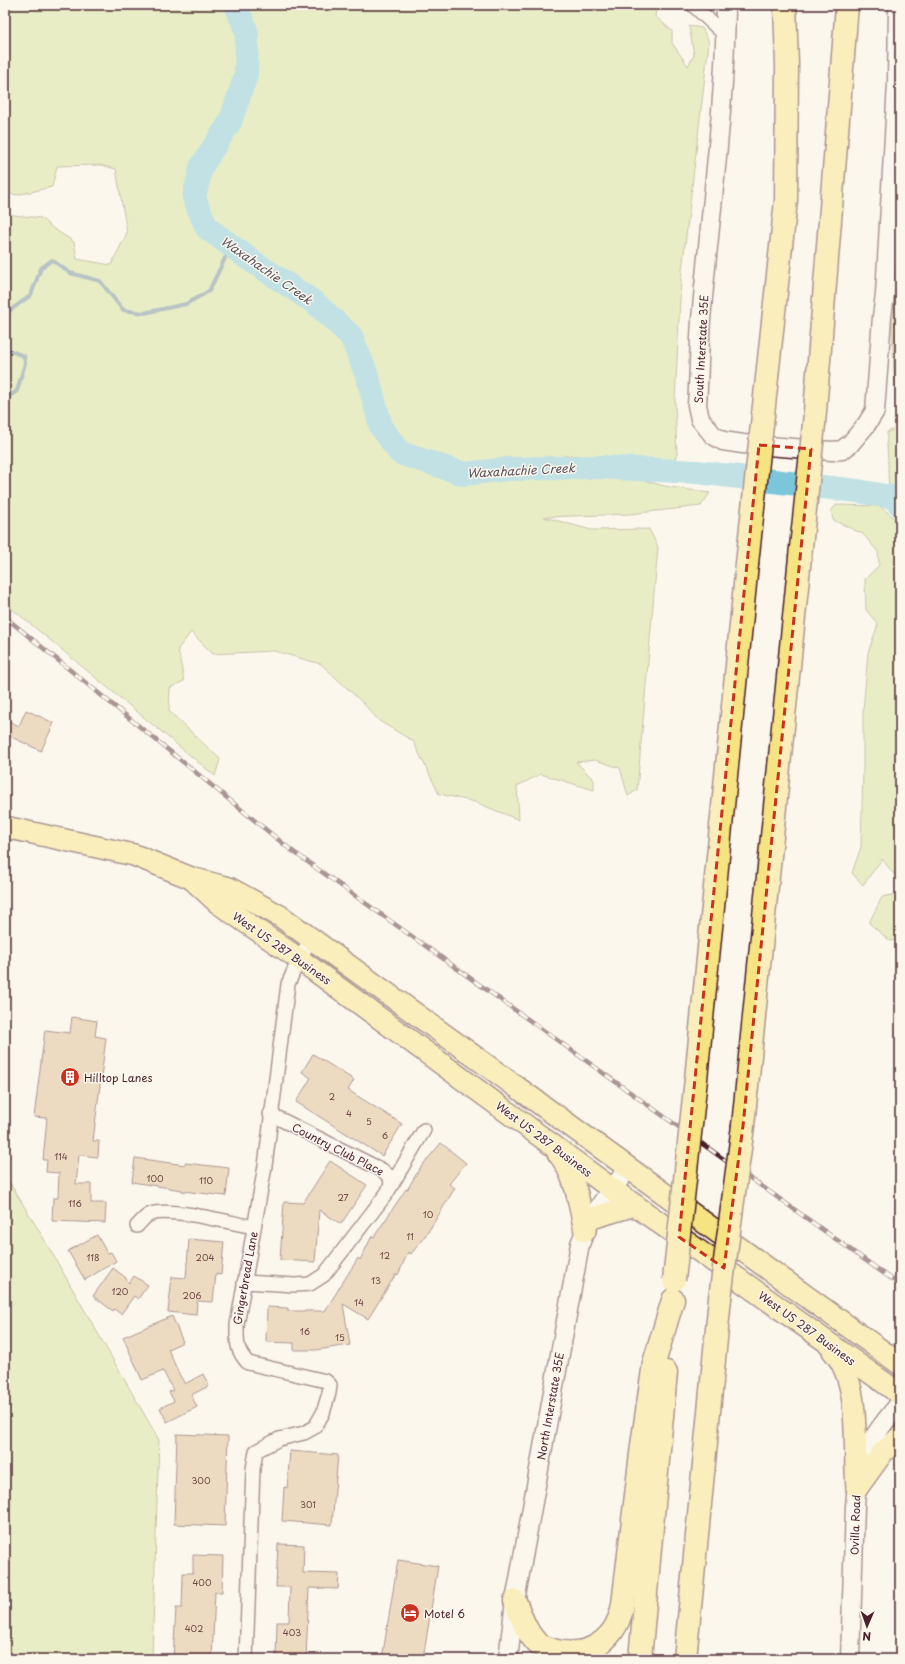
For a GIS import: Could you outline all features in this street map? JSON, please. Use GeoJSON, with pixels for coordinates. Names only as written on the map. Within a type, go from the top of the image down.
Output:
{"type":"FeatureCollection","features":[{"type":"Feature","properties":{"kind":"highway"},"geometry":{"type":"LineString","coordinates":[[640,1659],[674,1290],[762,415],[786,200],[787,65],[785,5]]}},
{"type":"Feature","properties":{"kind":"highway"},"geometry":{"type":"LineString","coordinates":[[832,200],[834,5]]}},
{"type":"Feature","properties":{"kind":"highway"},"geometry":{"type":"LineString","coordinates":[[685,1659],[720,1298],[743,1126],[814,424],[847,5]]}},
{"type":"Feature","properties":{"kind":"highway"},"geometry":{"type":"LineString","coordinates":[[515,1601],[529,1633],[537,1644],[557,1656],[579,1659],[588,1656],[600,1649],[616,1628],[621,1617],[623,1604],[642,1445],[654,1363],[674,1290]]}},
{"type":"Feature","properties":{"kind":"highway"},"geometry":{"type":"LineString","coordinates":[[699,1659],[711,1504],[704,1455]]}},
{"type":"Feature","properties":{"kind":"main road","name":"South Interstate 35E"},"geometry":{"type":"LineString","coordinates":[[726,5],[726,36],[701,322],[697,405],[700,419],[713,435],[723,441],[742,444],[832,451],[842,450],[850,444],[866,425],[875,411],[876,405],[882,316],[895,230],[898,5]]}},
{"type":"Feature","properties":{"kind":"main road","name":"West US 287 Business"},"geometry":{"type":"LineString","coordinates":[[5,827],[134,855],[191,878],[229,888],[280,916],[900,1364]]}},
{"type":"Feature","properties":{"kind":"main road","name":"West US 287 Business"},"geometry":{"type":"LineString","coordinates":[[191,878],[218,903],[299,959],[634,1206],[900,1394]]}},
{"type":"Feature","properties":{"kind":"main road"},"geometry":{"type":"LineString","coordinates":[[549,1142],[567,1163],[588,1224],[634,1206]]}},
{"type":"Feature","properties":{"kind":"main road","name":"North Interstate 35E"},"geometry":{"type":"LineString","coordinates":[[508,1659],[515,1601],[576,1263],[588,1224],[612,1189],[629,1168]]}},
{"type":"Feature","properties":{"kind":"main road"},"geometry":{"type":"LineString","coordinates":[[821,1337],[841,1360],[852,1394],[857,1488]]}},
{"type":"Feature","properties":{"kind":"main road","name":"Ovilla Road"},"geometry":{"type":"LineString","coordinates":[[850,1659],[857,1488],[860,1466],[877,1432],[900,1403]]}},
{"type":"Feature","properties":{"kind":"main road"},"geometry":{"type":"LineString","coordinates":[[857,1488],[883,1452],[900,1437]]}},
{"type":"Feature","properties":{"kind":"street"},"geometry":{"type":"LineString","coordinates":[[693,5],[726,36]]}},
{"type":"Feature","properties":{"kind":"street","name":"Gingerbread Lane"},"geometry":{"type":"LineString","coordinates":[[246,1659],[253,1469],[256,1451],[278,1439],[304,1433],[315,1427],[323,1413],[330,1385],[326,1381],[248,1363],[241,1355],[237,1346],[236,1326],[265,1166],[270,1114],[288,984],[299,959],[312,938]]}},
{"type":"Feature","properties":{"kind":"street","name":"Country Club Place"},"geometry":{"type":"LineString","coordinates":[[270,1114],[382,1170],[390,1177],[391,1184],[387,1193]]}},
{"type":"Feature","properties":{"kind":"street","name":"Country Club Place"},"geometry":{"type":"LineString","coordinates":[[244,1282],[295,1285],[310,1284],[324,1276],[387,1193],[424,1130]]}},
{"type":"Feature","properties":{"kind":"street"},"geometry":{"type":"LineString","coordinates":[[137,1226],[149,1214],[161,1211],[254,1227]]}},
{"type":"Feature","properties":{"kind":"highlighted area"},"geometry":{"type":"Polygon","coordinates":[[[759,445],[811,449],[743,1126],[724,1268],[679,1237],[759,445]]]}},
{"type":"Feature","properties":{"kind":"green space"},"geometry":{"type":"Polygon","coordinates":[[[5,5],[657,5],[655,16],[672,31],[672,43],[688,66],[694,55],[689,26],[702,28],[709,42],[681,279],[675,401],[677,455],[671,465],[568,455],[526,467],[578,475],[625,475],[664,486],[710,493],[701,506],[630,514],[544,517],[591,530],[649,529],[658,547],[637,790],[628,796],[620,768],[595,760],[576,762],[594,780],[594,790],[541,774],[517,786],[519,820],[475,802],[439,794],[413,741],[379,721],[363,703],[321,664],[274,651],[213,654],[191,632],[178,649],[184,681],[170,688],[169,711],[220,759],[215,776],[5,603],[5,214],[41,218],[51,227],[74,242],[77,259],[111,265],[127,233],[116,169],[100,165],[57,166],[52,187],[17,195],[5,193],[5,5]]]}},
{"type":"Feature","properties":{"kind":"green space"},"geometry":{"type":"Polygon","coordinates":[[[900,291],[900,411],[894,373],[891,305],[893,295],[900,291]]]}},
{"type":"Feature","properties":{"kind":"green space"},"geometry":{"type":"Polygon","coordinates":[[[900,411],[900,492],[889,486],[887,432],[895,429],[900,411]]]}},
{"type":"Feature","properties":{"kind":"green space"},"geometry":{"type":"Polygon","coordinates":[[[836,505],[880,506],[894,518],[900,526],[900,882],[882,859],[863,885],[852,873],[861,847],[863,711],[868,653],[878,624],[866,610],[865,579],[879,565],[878,552],[863,534],[833,520],[831,511],[836,505]]]}},
{"type":"Feature","properties":{"kind":"green space"},"geometry":{"type":"Polygon","coordinates":[[[900,882],[900,939],[890,941],[869,923],[882,897],[897,894],[900,882]]]}},
{"type":"Feature","properties":{"kind":"green space"},"geometry":{"type":"Polygon","coordinates":[[[5,1175],[41,1234],[159,1440],[152,1659],[5,1659],[5,1175]]]}},
{"type":"Feature","properties":{"kind":"building"},"geometry":{"type":"Polygon","coordinates":[[[26,710],[54,723],[41,751],[5,734],[5,719],[19,726],[26,710]]]}},
{"type":"Feature","properties":{"kind":"building"},"geometry":{"type":"Polygon","coordinates":[[[72,1017],[97,1021],[95,1036],[106,1038],[93,1141],[99,1141],[98,1157],[79,1155],[76,1184],[91,1184],[91,1203],[106,1203],[105,1223],[52,1221],[53,1198],[58,1198],[59,1173],[46,1172],[47,1160],[43,1160],[47,1118],[34,1117],[45,1030],[70,1033],[72,1017]]]}},
{"type":"Feature","properties":{"kind":"building"},"geometry":{"type":"Polygon","coordinates":[[[313,1054],[354,1080],[348,1090],[402,1124],[382,1156],[296,1102],[311,1078],[302,1072],[313,1054]]]}},
{"type":"Feature","properties":{"kind":"building"},"geometry":{"type":"Polygon","coordinates":[[[441,1143],[466,1163],[449,1184],[455,1188],[428,1232],[411,1254],[408,1252],[398,1275],[396,1274],[368,1319],[343,1304],[350,1345],[316,1350],[294,1350],[294,1343],[266,1342],[267,1307],[288,1308],[288,1311],[325,1311],[358,1258],[360,1260],[372,1236],[374,1237],[406,1189],[407,1190],[420,1168],[441,1143]]]}},
{"type":"Feature","properties":{"kind":"building"},"geometry":{"type":"Polygon","coordinates":[[[135,1158],[185,1165],[185,1163],[229,1168],[226,1196],[182,1191],[132,1182],[135,1158]]]}},
{"type":"Feature","properties":{"kind":"building"},"geometry":{"type":"Polygon","coordinates":[[[330,1161],[367,1185],[341,1224],[319,1210],[315,1262],[280,1260],[284,1202],[303,1203],[330,1161]]]}},
{"type":"Feature","properties":{"kind":"building"},"geometry":{"type":"Polygon","coordinates":[[[97,1235],[107,1253],[111,1252],[116,1261],[85,1280],[68,1251],[97,1235]]]}},
{"type":"Feature","properties":{"kind":"building"},"geometry":{"type":"Polygon","coordinates":[[[189,1239],[224,1242],[221,1275],[216,1274],[213,1302],[197,1301],[196,1315],[168,1312],[172,1277],[186,1278],[189,1239]]]}},
{"type":"Feature","properties":{"kind":"building"},"geometry":{"type":"Polygon","coordinates":[[[113,1268],[125,1277],[129,1283],[134,1276],[148,1285],[138,1299],[134,1296],[121,1314],[114,1309],[113,1311],[93,1296],[113,1268]]]}},
{"type":"Feature","properties":{"kind":"building"},"geometry":{"type":"Polygon","coordinates":[[[172,1316],[183,1342],[168,1349],[179,1374],[185,1384],[203,1374],[209,1386],[191,1395],[197,1407],[167,1422],[160,1408],[174,1401],[169,1392],[173,1390],[163,1371],[142,1380],[123,1337],[172,1316]]]}},
{"type":"Feature","properties":{"kind":"building"},"geometry":{"type":"Polygon","coordinates":[[[177,1434],[228,1436],[225,1526],[174,1524],[177,1434]]]}},
{"type":"Feature","properties":{"kind":"building"},"geometry":{"type":"Polygon","coordinates":[[[290,1451],[338,1455],[332,1525],[282,1521],[284,1487],[287,1488],[290,1451]]]}},
{"type":"Feature","properties":{"kind":"building"},"geometry":{"type":"Polygon","coordinates":[[[278,1544],[304,1545],[303,1573],[339,1574],[338,1589],[309,1588],[306,1659],[276,1659],[277,1622],[289,1622],[290,1587],[276,1587],[278,1544]]]}},
{"type":"Feature","properties":{"kind":"building"},"geometry":{"type":"Polygon","coordinates":[[[193,1555],[223,1556],[222,1592],[215,1592],[212,1659],[173,1659],[176,1608],[182,1608],[183,1573],[193,1573],[193,1555]]]}},
{"type":"Feature","properties":{"kind":"building","name":"Motel 6"},"geometry":{"type":"Polygon","coordinates":[[[398,1560],[438,1566],[423,1659],[382,1659],[398,1560]]]}},
{"type":"Feature","properties":{"kind":"waterway","name":"Waxahachie Creek"},"geometry":{"type":"LineString","coordinates":[[236,5],[247,33],[246,75],[230,122],[201,167],[194,198],[207,228],[249,259],[315,303],[351,336],[368,378],[381,427],[400,453],[464,474],[508,469],[598,467],[697,472],[857,491],[893,497],[900,505]]}},
{"type":"Feature","properties":{"kind":"waterway"},"geometry":{"type":"LineString","coordinates":[[5,326],[8,312],[31,295],[41,268],[52,260],[70,273],[100,281],[123,310],[144,313],[186,304],[209,291],[231,246]]}},
{"type":"Feature","properties":{"kind":"waterway"},"geometry":{"type":"LineString","coordinates":[[5,349],[24,356],[25,363],[17,391],[5,399]]}},
{"type":"Feature","properties":{"kind":"railway"},"geometry":{"type":"LineString","coordinates":[[5,617],[291,850],[900,1285]]}},
{"type":"Feature","properties":{"kind":"place","name":"Hilltop Lanes"},"geometry":{"type":"Point","coordinates":[70,1077]}},
{"type":"Feature","properties":{"kind":"place","name":"Motel 6"},"geometry":{"type":"Point","coordinates":[410,1613]}}]}
